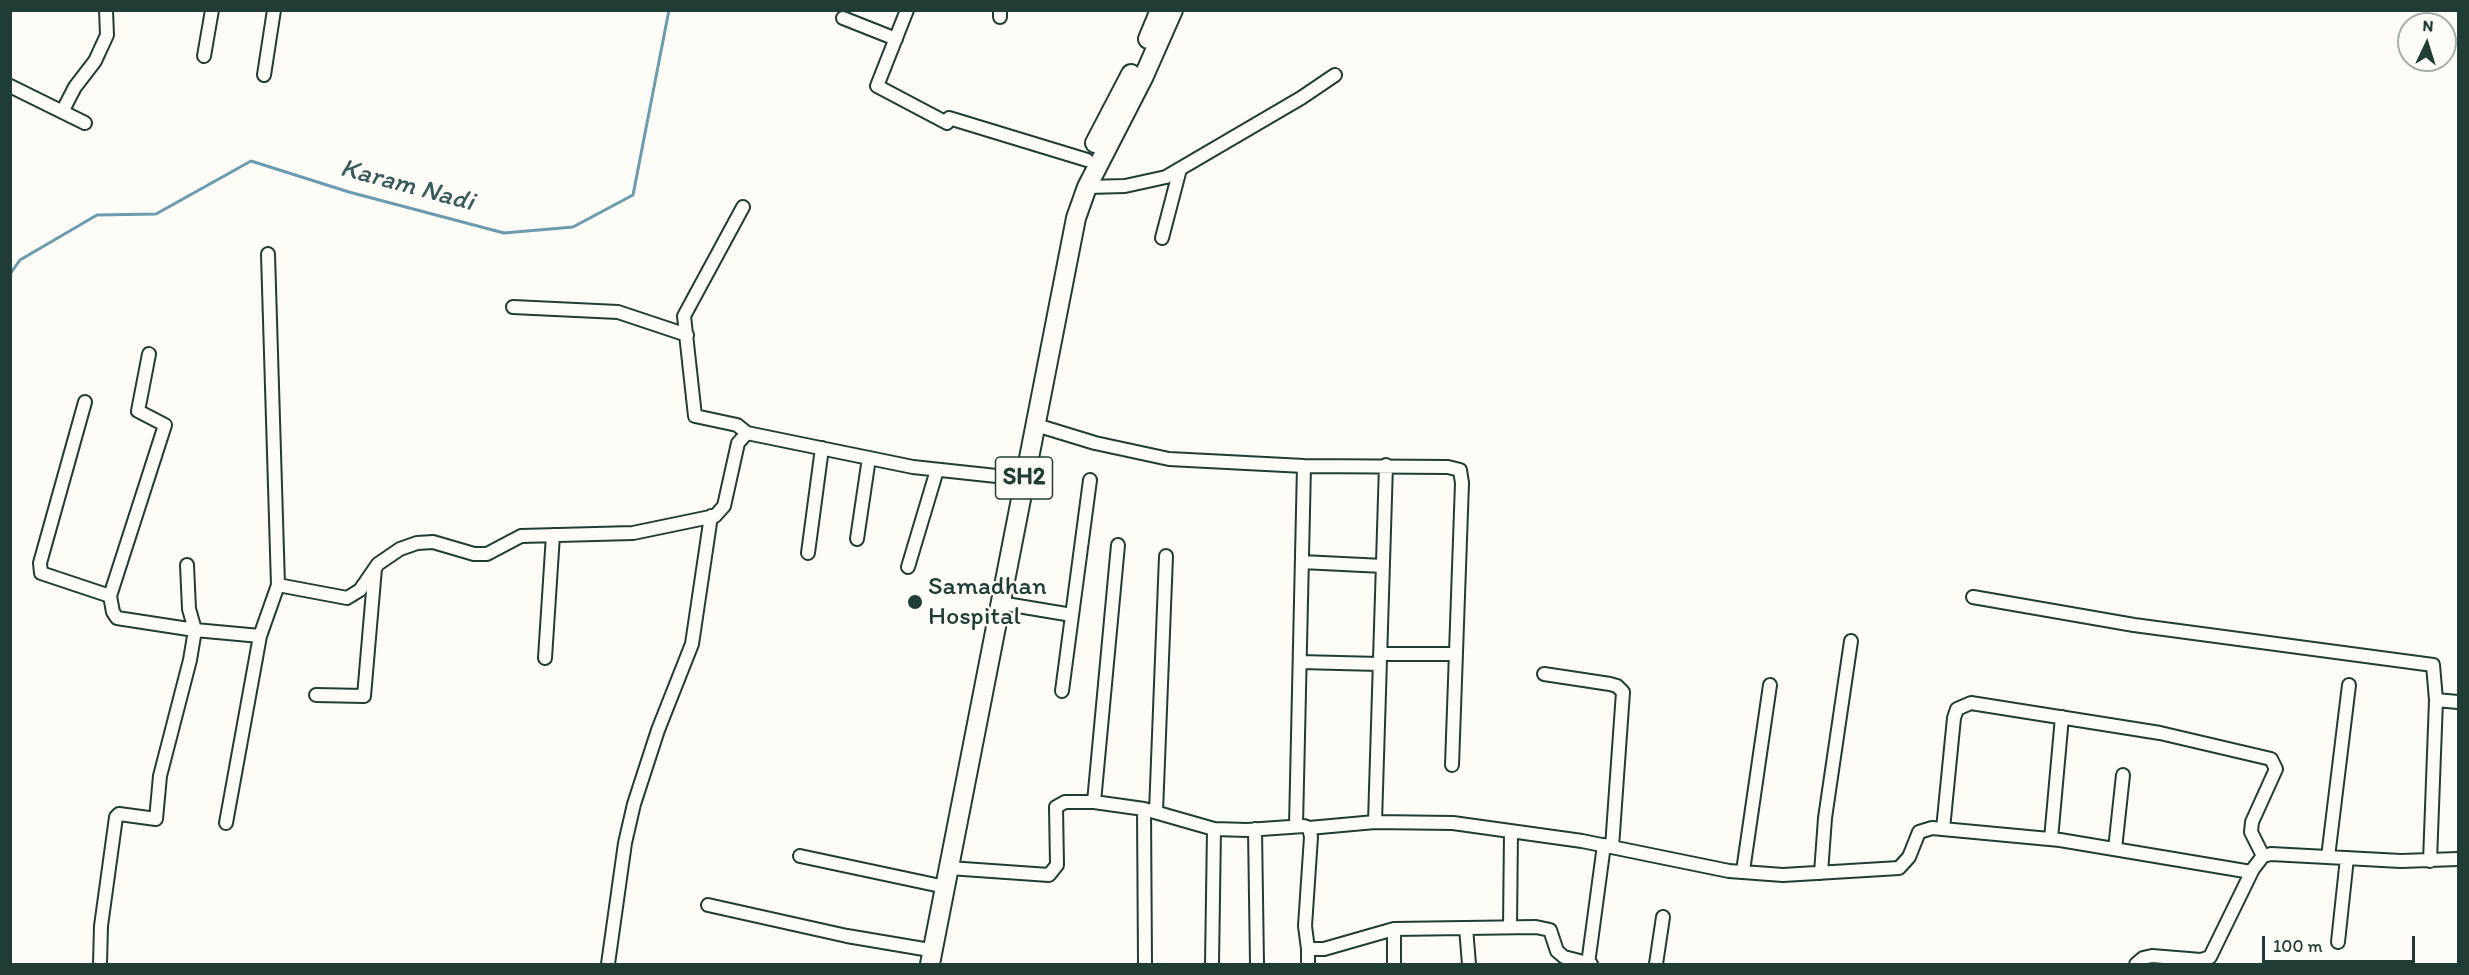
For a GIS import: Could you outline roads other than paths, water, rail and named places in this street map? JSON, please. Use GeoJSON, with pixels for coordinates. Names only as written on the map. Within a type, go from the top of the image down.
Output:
{"type":"FeatureCollection","features":[{"type":"Feature","properties":{"kind":"main road","name":"SH2"},"geometry":{"type":"LineString","coordinates":[[925,959],[936,885],[1066,215],[1072,192],[1138,61],[1160,10]]}},
{"type":"Feature","properties":{"kind":"main road","name":"SH2"},"geometry":{"type":"LineString","coordinates":[[925,959],[949,868],[1076,218],[1087,187],[1143,78],[1173,10]]}},
{"type":"Feature","properties":{"kind":"street"},"geometry":{"type":"LineString","coordinates":[[62,112],[75,87],[95,61],[108,33],[104,16],[106,10]]}},
{"type":"Feature","properties":{"kind":"street"},"geometry":{"type":"LineString","coordinates":[[204,56],[212,10]]}},
{"type":"Feature","properties":{"kind":"street"},"geometry":{"type":"LineString","coordinates":[[264,75],[274,10]]}},
{"type":"Feature","properties":{"kind":"street"},"geometry":{"type":"LineString","coordinates":[[907,10],[877,86],[948,120],[1087,160]]}},
{"type":"Feature","properties":{"kind":"street"},"geometry":{"type":"LineString","coordinates":[[843,18],[896,39]]}},
{"type":"Feature","properties":{"kind":"street"},"geometry":{"type":"LineString","coordinates":[[1087,187],[1125,186],[1153,182],[1180,169],[1301,98],[1335,75]]}},
{"type":"Feature","properties":{"kind":"street"},"geometry":{"type":"LineString","coordinates":[[10,86],[84,123]]}},
{"type":"Feature","properties":{"kind":"street"},"geometry":{"type":"LineString","coordinates":[[1162,238],[1180,169]]}},
{"type":"Feature","properties":{"kind":"street"},"geometry":{"type":"LineString","coordinates":[[743,207],[685,312],[695,416],[737,425],[747,433],[869,458],[938,470],[1015,478]]}},
{"type":"Feature","properties":{"kind":"street"},"geometry":{"type":"LineString","coordinates":[[226,823],[260,636],[278,585],[268,254]]}},
{"type":"Feature","properties":{"kind":"street"},"geometry":{"type":"LineString","coordinates":[[513,306],[618,312],[687,335]]}},
{"type":"Feature","properties":{"kind":"street"},"geometry":{"type":"LineString","coordinates":[[149,354],[138,411],[165,425],[110,596],[113,612],[117,618],[195,630],[260,636]]}},
{"type":"Feature","properties":{"kind":"street"},"geometry":{"type":"LineString","coordinates":[[85,402],[39,568],[46,577],[110,596]]}},
{"type":"Feature","properties":{"kind":"street"},"geometry":{"type":"LineString","coordinates":[[1036,425],[1152,457],[1304,466],[1386,465],[1448,467],[1460,470],[1462,475],[1452,765]]}},
{"type":"Feature","properties":{"kind":"street"},"geometry":{"type":"LineString","coordinates":[[278,585],[347,597],[360,590],[375,567],[400,549],[417,543],[434,542],[474,554],[487,554],[514,537],[633,533],[711,516],[724,506],[738,442],[747,433]]}},
{"type":"Feature","properties":{"kind":"street"},"geometry":{"type":"LineString","coordinates":[[808,553],[822,448]]}},
{"type":"Feature","properties":{"kind":"street"},"geometry":{"type":"LineString","coordinates":[[857,539],[869,458]]}},
{"type":"Feature","properties":{"kind":"street"},"geometry":{"type":"LineString","coordinates":[[1375,822],[1386,465]]}},
{"type":"Feature","properties":{"kind":"street"},"geometry":{"type":"LineString","coordinates":[[1296,826],[1304,466]]}},
{"type":"Feature","properties":{"kind":"street"},"geometry":{"type":"LineString","coordinates":[[908,567],[938,470]]}},
{"type":"Feature","properties":{"kind":"street"},"geometry":{"type":"LineString","coordinates":[[1062,691],[1090,480]]}},
{"type":"Feature","properties":{"kind":"street"},"geometry":{"type":"LineString","coordinates":[[608,964],[620,874],[634,804],[658,730],[692,644],[711,516]]}},
{"type":"Feature","properties":{"kind":"street"},"geometry":{"type":"LineString","coordinates":[[545,658],[553,535]]}},
{"type":"Feature","properties":{"kind":"street"},"geometry":{"type":"LineString","coordinates":[[1094,802],[1118,545]]}},
{"type":"Feature","properties":{"kind":"street"},"geometry":{"type":"LineString","coordinates":[[1145,964],[1150,810],[1167,556]]}},
{"type":"Feature","properties":{"kind":"street"},"geometry":{"type":"LineString","coordinates":[[1302,562],[1383,566]]}},
{"type":"Feature","properties":{"kind":"street"},"geometry":{"type":"LineString","coordinates":[[100,964],[101,926],[116,816],[119,814],[156,819],[160,776],[190,660],[195,630],[189,609],[187,565]]}},
{"type":"Feature","properties":{"kind":"street"},"geometry":{"type":"LineString","coordinates":[[316,695],[364,696],[375,567]]}},
{"type":"Feature","properties":{"kind":"street"},"geometry":{"type":"LineString","coordinates":[[1972,597],[2133,625],[2429,663],[2435,668],[2436,700],[2430,861]]}},
{"type":"Feature","properties":{"kind":"street"},"geometry":{"type":"LineString","coordinates":[[1000,603],[1072,615]]}},
{"type":"Feature","properties":{"kind":"street"},"geometry":{"type":"LineString","coordinates":[[1821,873],[1822,840],[1851,641]]}},
{"type":"Feature","properties":{"kind":"street"},"geometry":{"type":"LineString","coordinates":[[1300,662],[1455,654]]}},
{"type":"Feature","properties":{"kind":"street"},"geometry":{"type":"LineString","coordinates":[[1308,949],[1324,949],[1394,930],[1536,927],[1550,930],[1557,951],[1564,957],[1589,964],[1608,846],[1623,692],[1617,686],[1610,684],[1544,674]]}},
{"type":"Feature","properties":{"kind":"street"},"geometry":{"type":"LineString","coordinates":[[1743,872],[1770,685]]}},
{"type":"Feature","properties":{"kind":"street"},"geometry":{"type":"LineString","coordinates":[[2328,857],[2349,685]]}},
{"type":"Feature","properties":{"kind":"street"},"geometry":{"type":"LineString","coordinates":[[2436,700],[2458,702]]}},
{"type":"Feature","properties":{"kind":"street"},"geometry":{"type":"LineString","coordinates":[[1943,829],[1957,709],[1971,704],[2160,733],[2271,759],[2275,766],[2274,774],[2252,822],[2251,832],[2263,856]]}},
{"type":"Feature","properties":{"kind":"street"},"geometry":{"type":"LineString","coordinates":[[2051,839],[2061,717]]}},
{"type":"Feature","properties":{"kind":"street"},"geometry":{"type":"LineString","coordinates":[[2115,849],[2123,775]]}},
{"type":"Feature","properties":{"kind":"street"},"geometry":{"type":"LineString","coordinates":[[949,868],[1049,875],[1057,865],[1056,807],[1065,802],[1094,802],[1150,810],[1214,828],[1255,829],[1296,826],[1309,828],[1375,822],[1453,823],[1608,846],[1729,871],[1783,875],[1899,868],[1909,857],[1919,832],[1932,828],[2051,839],[2251,872]]}},
{"type":"Feature","properties":{"kind":"street"},"geometry":{"type":"LineString","coordinates":[[1212,964],[1214,828]]}},
{"type":"Feature","properties":{"kind":"street"},"geometry":{"type":"LineString","coordinates":[[1308,964],[1305,926],[1311,837],[1309,828]]}},
{"type":"Feature","properties":{"kind":"street"},"geometry":{"type":"LineString","coordinates":[[1255,829],[1257,964]]}},
{"type":"Feature","properties":{"kind":"street"},"geometry":{"type":"LineString","coordinates":[[1510,927],[1511,831]]}},
{"type":"Feature","properties":{"kind":"street"},"geometry":{"type":"LineString","coordinates":[[2136,964],[2143,958],[2152,956],[2201,960],[2210,957],[2251,872],[2263,856],[2271,854],[2430,861],[2458,859]]}},
{"type":"Feature","properties":{"kind":"street"},"geometry":{"type":"LineString","coordinates":[[800,856],[936,885]]}},
{"type":"Feature","properties":{"kind":"street"},"geometry":{"type":"LineString","coordinates":[[2338,942],[2347,858]]}},
{"type":"Feature","properties":{"kind":"street"},"geometry":{"type":"LineString","coordinates":[[708,905],[836,934],[925,959]]}},
{"type":"Feature","properties":{"kind":"street"},"geometry":{"type":"LineString","coordinates":[[1656,964],[1663,917]]}},
{"type":"Feature","properties":{"kind":"street"},"geometry":{"type":"LineString","coordinates":[[1466,928],[1469,964]]}},
{"type":"Feature","properties":{"kind":"street"},"geometry":{"type":"LineString","coordinates":[[1394,930],[1394,964]]}},
{"type":"Feature","properties":{"kind":"waterway","name":"Karam Nadi"},"geometry":{"type":"LineString","coordinates":[[10,274],[20,260],[97,215],[156,214],[251,161],[349,192],[504,233],[573,227],[633,195],[669,10]]}},
{"type":"Feature","properties":{"kind":"place","name":"Samadhan Hospital"},"geometry":{"type":"Point","coordinates":[915,602]}}]}
